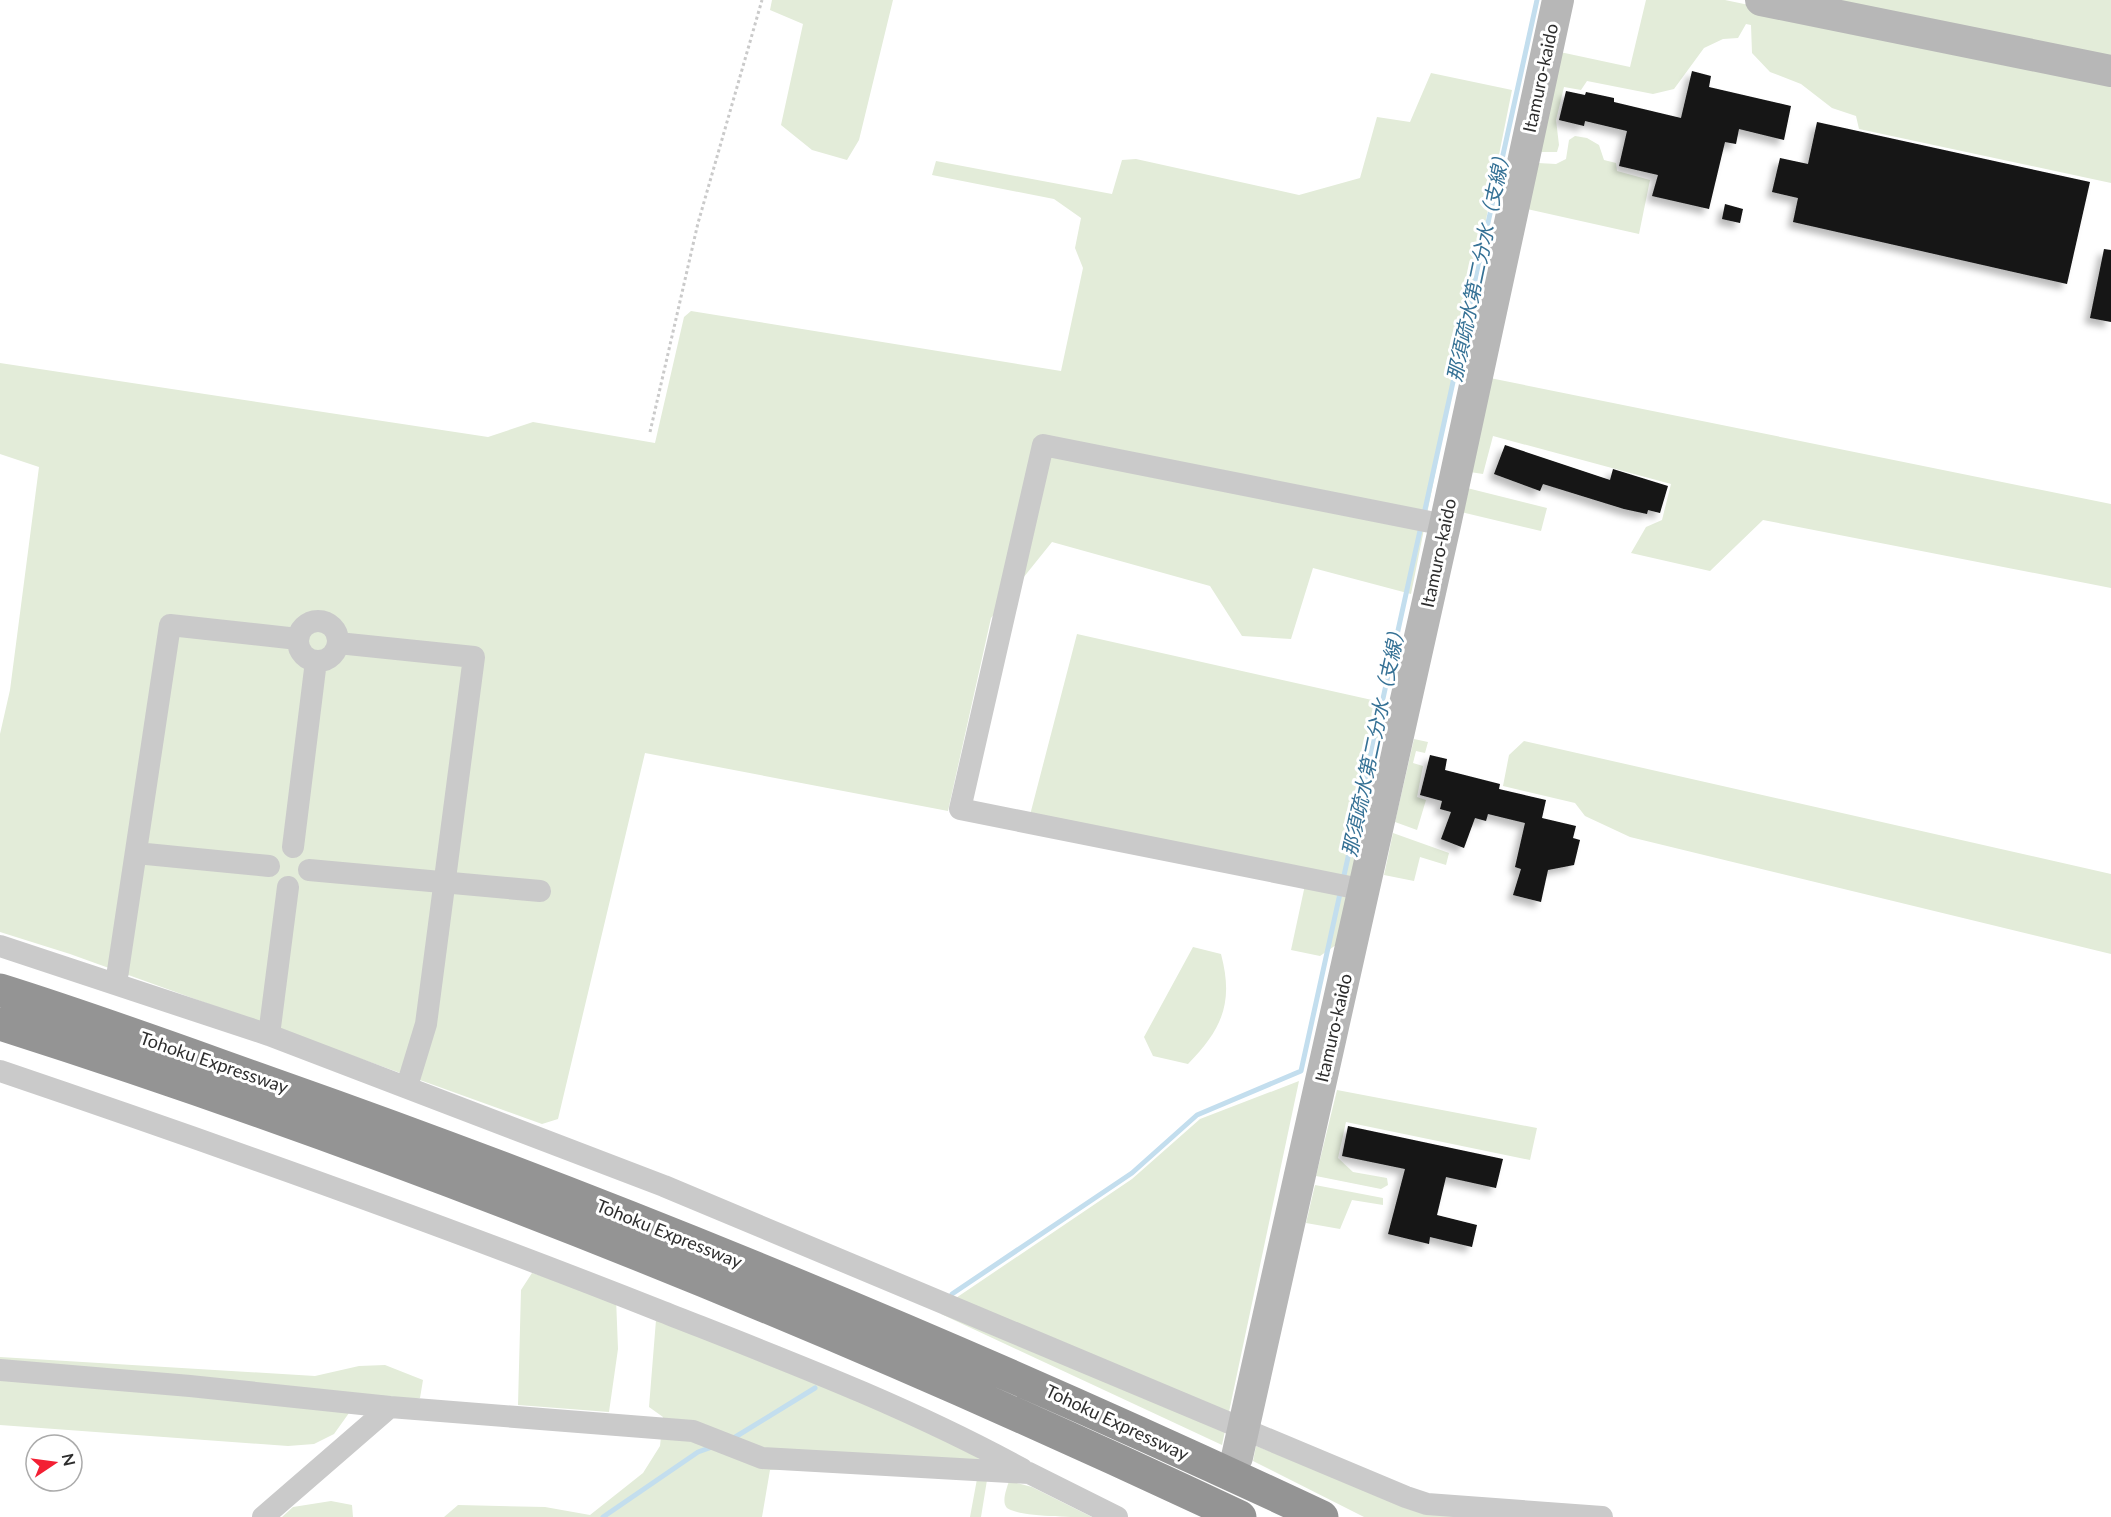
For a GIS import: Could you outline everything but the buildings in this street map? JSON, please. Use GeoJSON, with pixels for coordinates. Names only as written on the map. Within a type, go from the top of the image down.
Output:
{"type":"FeatureCollection","features":[{"type":"Feature","properties":{"kind":"highway","name":"Tohoku Expressway"},"geometry":{"type":"LineString","coordinates":[[0,990],[395,1127],[627,1215],[1040,1387],[1322,1517]]}},
{"type":"Feature","properties":{"kind":"highway","name":"Tohoku Expressway"},"geometry":{"type":"LineString","coordinates":[[0,1024],[387,1157],[615,1246],[1028,1418],[1240,1517]]}},
{"type":"Feature","properties":{"kind":"main road","name":"Itamuro-kaido"},"geometry":{"type":"LineString","coordinates":[[1240,1442],[1365,890],[1558,0]]}},
{"type":"Feature","properties":{"kind":"main road"},"geometry":{"type":"LineString","coordinates":[[1761,0],[2111,71]]}},
{"type":"Feature","properties":{"kind":"street"},"geometry":{"type":"LineString","coordinates":[[1365,890],[960,809],[1043,445],[1445,525]]}},
{"type":"Feature","properties":{"kind":"street"},"geometry":{"type":"LineString","coordinates":[[323,621],[333,627],[338,643],[331,656],[316,661],[301,651],[298,639],[307,624],[323,621]]}},
{"type":"Feature","properties":{"kind":"street"},"geometry":{"type":"LineString","coordinates":[[116,984],[170,625],[298,639]]}},
{"type":"Feature","properties":{"kind":"street"},"geometry":{"type":"LineString","coordinates":[[338,643],[474,657],[426,1024],[407,1086]]}},
{"type":"Feature","properties":{"kind":"street"},"geometry":{"type":"LineString","coordinates":[[293,847],[316,661]]}},
{"type":"Feature","properties":{"kind":"street"},"geometry":{"type":"LineString","coordinates":[[293,847],[305,855],[309,870],[300,884],[288,887],[276,882],[269,866],[275,852],[293,847]]}},
{"type":"Feature","properties":{"kind":"street"},"geometry":{"type":"LineString","coordinates":[[136,853],[269,866]]}},
{"type":"Feature","properties":{"kind":"street"},"geometry":{"type":"LineString","coordinates":[[309,870],[540,891]]}},
{"type":"Feature","properties":{"kind":"street"},"geometry":{"type":"LineString","coordinates":[[269,1035],[288,887]]}},
{"type":"Feature","properties":{"kind":"street"},"geometry":{"type":"LineString","coordinates":[[0,946],[269,1035],[664,1186],[1055,1352],[1240,1442],[1427,1504],[1602,1517]]}},
{"type":"Feature","properties":{"kind":"street"},"geometry":{"type":"LineString","coordinates":[[0,1071],[315,1180],[613,1292],[857,1389],[959,1435],[1117,1517]]}},
{"type":"Feature","properties":{"kind":"street"},"geometry":{"type":"LineString","coordinates":[[0,1370],[190,1386],[390,1407],[693,1431],[762,1458],[1029,1473]]}},
{"type":"Feature","properties":{"kind":"street"},"geometry":{"type":"LineString","coordinates":[[263,1517],[390,1407]]}},
{"type":"Feature","properties":{"kind":"path"},"geometry":{"type":"LineString","coordinates":[[650,432],[698,223],[762,0]]}},
{"type":"Feature","properties":{"kind":"green space"},"geometry":{"type":"Polygon","coordinates":[[[772,0],[893,0],[859,140],[847,160],[812,150],[781,125],[803,24],[770,10],[772,0]]]}},
{"type":"Feature","properties":{"kind":"green space"},"geometry":{"type":"Polygon","coordinates":[[[1646,0],[1725,0],[2111,81],[2111,183],[1859,129],[1856,116],[1832,108],[1801,84],[1770,72],[1752,53],[1751,25],[1746,24],[1738,38],[1723,39],[1704,48],[1674,89],[1653,94],[1587,81],[1581,90],[1564,87],[1556,120],[1559,145],[1557,152],[1538,152],[1560,52],[1630,67],[1646,0]]]}},
{"type":"Feature","properties":{"kind":"green space"},"geometry":{"type":"Polygon","coordinates":[[[1819,0],[2111,0],[2111,62],[1819,0]]]}},
{"type":"Feature","properties":{"kind":"green space"},"geometry":{"type":"Polygon","coordinates":[[[1431,73],[1512,90],[1411,594],[1313,568],[1291,639],[1242,636],[1210,586],[1052,542],[991,618],[948,811],[645,753],[558,1119],[542,1124],[70,954],[0,932],[0,734],[10,690],[39,467],[0,454],[0,363],[488,437],[533,422],[655,443],[684,317],[691,311],[1061,371],[1083,268],[1075,248],[1081,218],[1054,199],[932,175],[936,161],[1112,194],[1122,160],[1136,159],[1299,195],[1360,178],[1377,117],[1410,122],[1431,73]]]}},
{"type":"Feature","properties":{"kind":"green space"},"geometry":{"type":"Polygon","coordinates":[[[1575,136],[1587,138],[1599,145],[1604,160],[1616,163],[1617,171],[1650,180],[1639,234],[1527,209],[1538,163],[1556,164],[1566,159],[1569,140],[1575,136]]]}},
{"type":"Feature","properties":{"kind":"green space"},"geometry":{"type":"Polygon","coordinates":[[[1490,378],[2111,504],[2111,588],[1763,520],[1710,571],[1631,553],[1646,527],[1662,520],[1671,484],[1493,436],[1483,474],[1470,472],[1490,378]]]}},
{"type":"Feature","properties":{"kind":"green space"},"geometry":{"type":"Polygon","coordinates":[[[1467,488],[1547,508],[1541,531],[1461,512],[1467,488]]]}},
{"type":"Feature","properties":{"kind":"green space"},"geometry":{"type":"Polygon","coordinates":[[[1077,634],[1372,700],[1387,719],[1336,945],[1320,956],[1291,950],[1308,871],[1030,815],[1077,634]]]}},
{"type":"Feature","properties":{"kind":"green space"},"geometry":{"type":"Polygon","coordinates":[[[1414,739],[1428,742],[1425,753],[1416,751],[1413,763],[1423,766],[1417,797],[1426,800],[1417,830],[1395,822],[1414,739]]]}},
{"type":"Feature","properties":{"kind":"green space"},"geometry":{"type":"Polygon","coordinates":[[[1524,741],[2111,874],[2111,954],[1630,837],[1585,816],[1575,803],[1503,786],[1509,755],[1524,741]]]}},
{"type":"Feature","properties":{"kind":"green space"},"geometry":{"type":"Polygon","coordinates":[[[1393,833],[1449,853],[1446,865],[1420,857],[1414,881],[1384,875],[1393,833]]]}},
{"type":"Feature","properties":{"kind":"green space"},"geometry":{"type":"Polygon","coordinates":[[[1193,947],[1221,954],[1226,987],[1225,1001],[1217,1027],[1188,1064],[1153,1056],[1144,1037],[1193,947]]]}},
{"type":"Feature","properties":{"kind":"green space"},"geometry":{"type":"Polygon","coordinates":[[[1299,1081],[1222,1445],[941,1314],[950,1302],[1132,1179],[1200,1119],[1299,1081]]]}},
{"type":"Feature","properties":{"kind":"green space"},"geometry":{"type":"Polygon","coordinates":[[[1337,1090],[1537,1128],[1530,1160],[1346,1122],[1338,1158],[1353,1172],[1387,1178],[1388,1185],[1381,1189],[1316,1176],[1337,1090]]]}},
{"type":"Feature","properties":{"kind":"green space"},"geometry":{"type":"Polygon","coordinates":[[[1315,1185],[1383,1198],[1383,1205],[1352,1200],[1340,1229],[1306,1223],[1315,1185]]]}},
{"type":"Feature","properties":{"kind":"green space"},"geometry":{"type":"Polygon","coordinates":[[[532,1273],[616,1298],[618,1349],[609,1412],[518,1405],[521,1290],[532,1273]]]}},
{"type":"Feature","properties":{"kind":"green space"},"geometry":{"type":"Polygon","coordinates":[[[656,1320],[959,1435],[980,1460],[770,1470],[762,1517],[444,1517],[458,1505],[545,1507],[590,1515],[643,1473],[660,1446],[663,1417],[649,1407],[656,1320]]]}},
{"type":"Feature","properties":{"kind":"green space"},"geometry":{"type":"Polygon","coordinates":[[[0,1357],[315,1376],[359,1366],[385,1365],[423,1380],[420,1398],[349,1413],[334,1434],[314,1444],[288,1446],[0,1425],[0,1357]]]}},
{"type":"Feature","properties":{"kind":"green space"},"geometry":{"type":"Polygon","coordinates":[[[1256,1446],[1403,1503],[1528,1517],[1364,1517],[1253,1461],[1256,1446]]]}},
{"type":"Feature","properties":{"kind":"green space"},"geometry":{"type":"Polygon","coordinates":[[[977,1479],[987,1480],[981,1517],[970,1517],[977,1479]]]}},
{"type":"Feature","properties":{"kind":"green space"},"geometry":{"type":"Polygon","coordinates":[[[1009,1481],[1032,1487],[1092,1517],[1047,1516],[1007,1508],[1004,1502],[1009,1481]]]}},
{"type":"Feature","properties":{"kind":"green space"},"geometry":{"type":"Polygon","coordinates":[[[331,1501],[352,1505],[353,1517],[282,1517],[293,1507],[331,1501]]]}},
{"type":"Feature","properties":{"kind":"waterway","name":"那須疏水第二分水（支線）"},"geometry":{"type":"LineString","coordinates":[[1424,514],[1537,0]]}},
{"type":"Feature","properties":{"kind":"waterway","name":"那須疏水第二分水（支線）"},"geometry":{"type":"LineString","coordinates":[[1343,880],[1421,526]]}},
{"type":"Feature","properties":{"kind":"waterway","name":"那須疏水第二分水（支線）"},"geometry":{"type":"LineString","coordinates":[[952,1294],[1132,1173],[1197,1115],[1301,1071],[1341,889]]}},
{"type":"Feature","properties":{"kind":"waterway","name":"那須疏水第二分水（支線）"},"geometry":{"type":"LineString","coordinates":[[732,1439],[815,1388]]}},
{"type":"Feature","properties":{"kind":"waterway","name":"那須疏水第二分水（支線）"},"geometry":{"type":"LineString","coordinates":[[603,1517],[698,1452],[712,1447]]}}]}
